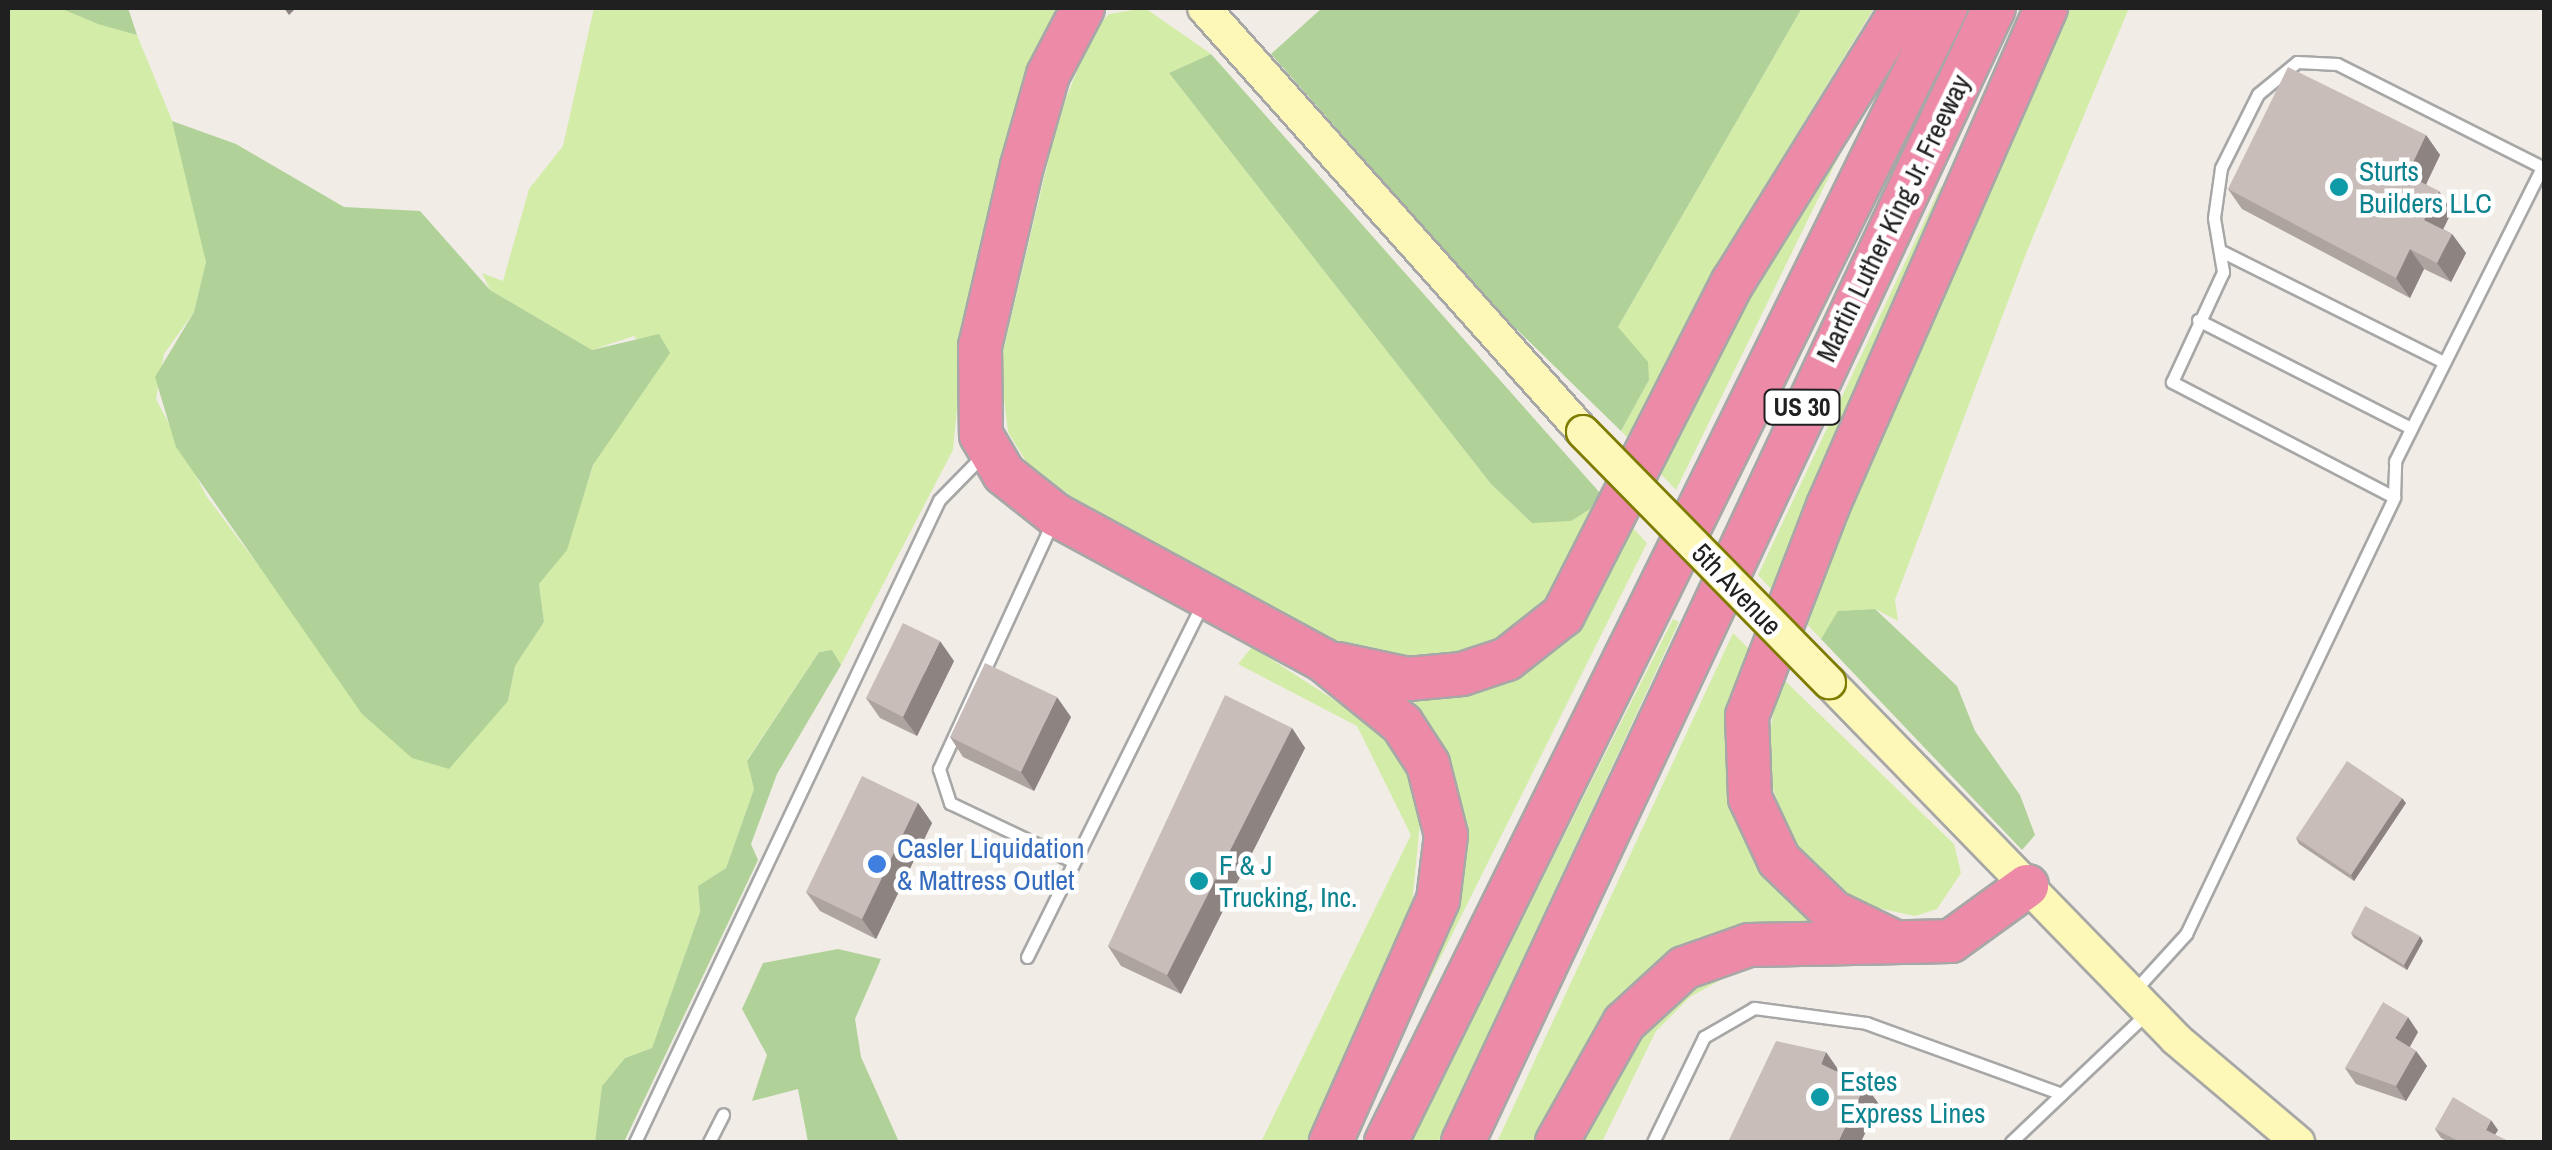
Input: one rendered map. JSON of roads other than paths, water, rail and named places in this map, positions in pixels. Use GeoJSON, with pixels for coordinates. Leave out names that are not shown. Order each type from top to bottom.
{"type":"FeatureCollection","features":[{"type":"Feature","properties":{"kind":"highway"},"geometry":{"type":"LineString","coordinates":[[1084,8],[1036,112],[980,346],[976,408],[988,451],[1056,515],[1323,660],[1419,747],[1446,835],[1432,920],[1331,1142]]}},
{"type":"Feature","properties":{"kind":"highway"},"geometry":{"type":"LineString","coordinates":[[1323,660],[1408,678],[1462,674],[1507,659],[1563,614],[1733,282],[1903,8]]}},
{"type":"Feature","properties":{"kind":"highway","name":"Martin Luther King Jr. Freeway"},"geometry":{"type":"LineString","coordinates":[[1386,1142],[1566,785],[1946,8]]}},
{"type":"Feature","properties":{"kind":"highway","name":"Martin Luther King Jr. Freeway"},"geometry":{"type":"LineString","coordinates":[[1463,1142],[1994,8]]}},
{"type":"Feature","properties":{"kind":"highway"},"geometry":{"type":"LineString","coordinates":[[1896,942],[1833,912],[1779,860],[1750,798],[1748,716],[1828,506],[2046,8]]}},
{"type":"Feature","properties":{"kind":"highway"},"geometry":{"type":"LineString","coordinates":[[1557,1142],[1624,1023],[1684,968],[1750,945],[1896,942],[1964,936],[2027,886]]}},
{"type":"Feature","properties":{"kind":"street","name":"5th Avenue"},"geometry":{"type":"LineString","coordinates":[[1204,8],[1583,432],[2140,1002],[2298,1142]]}},
{"type":"Feature","properties":{"kind":"lane"},"geometry":{"type":"LineString","coordinates":[[2011,1142],[2062,1094],[2140,1002],[2186,934],[2394,497],[2395,461],[2542,167],[2337,64],[2296,62],[2258,94],[2220,168],[2222,272],[2171,374],[2176,386],[2394,497]]}},
{"type":"Feature","properties":{"kind":"lane"},"geometry":{"type":"LineString","coordinates":[[2222,251],[2444,362]]}},
{"type":"Feature","properties":{"kind":"lane"},"geometry":{"type":"LineString","coordinates":[[2198,320],[2411,428]]}},
{"type":"Feature","properties":{"kind":"lane"},"geometry":{"type":"LineString","coordinates":[[636,1142],[939,500],[988,451]]}},
{"type":"Feature","properties":{"kind":"lane"},"geometry":{"type":"LineString","coordinates":[[1056,515],[939,769],[950,804],[1074,862]]}},
{"type":"Feature","properties":{"kind":"lane"},"geometry":{"type":"LineString","coordinates":[[1027,957],[1205,598]]}},
{"type":"Feature","properties":{"kind":"lane"},"geometry":{"type":"LineString","coordinates":[[1653,1142],[1704,1036],[1754,1008],[1866,1023],[2062,1094]]}},
{"type":"Feature","properties":{"kind":"lane"},"geometry":{"type":"LineString","coordinates":[[710,1142],[723,1114]]}},
{"type":"Feature","properties":{"kind":"place","name":"Sturts Builders LLC"},"geometry":{"type":"Point","coordinates":[2339,187]}},
{"type":"Feature","properties":{"kind":"place","name":"Casler Liquidation & Mattress Outlet"},"geometry":{"type":"Point","coordinates":[877,864]}},
{"type":"Feature","properties":{"kind":"place","name":"F & J Trucking, Inc."},"geometry":{"type":"Point","coordinates":[1199,881]}},
{"type":"Feature","properties":{"kind":"place","name":"Estes Express Lines"},"geometry":{"type":"Point","coordinates":[1820,1097]}}]}
